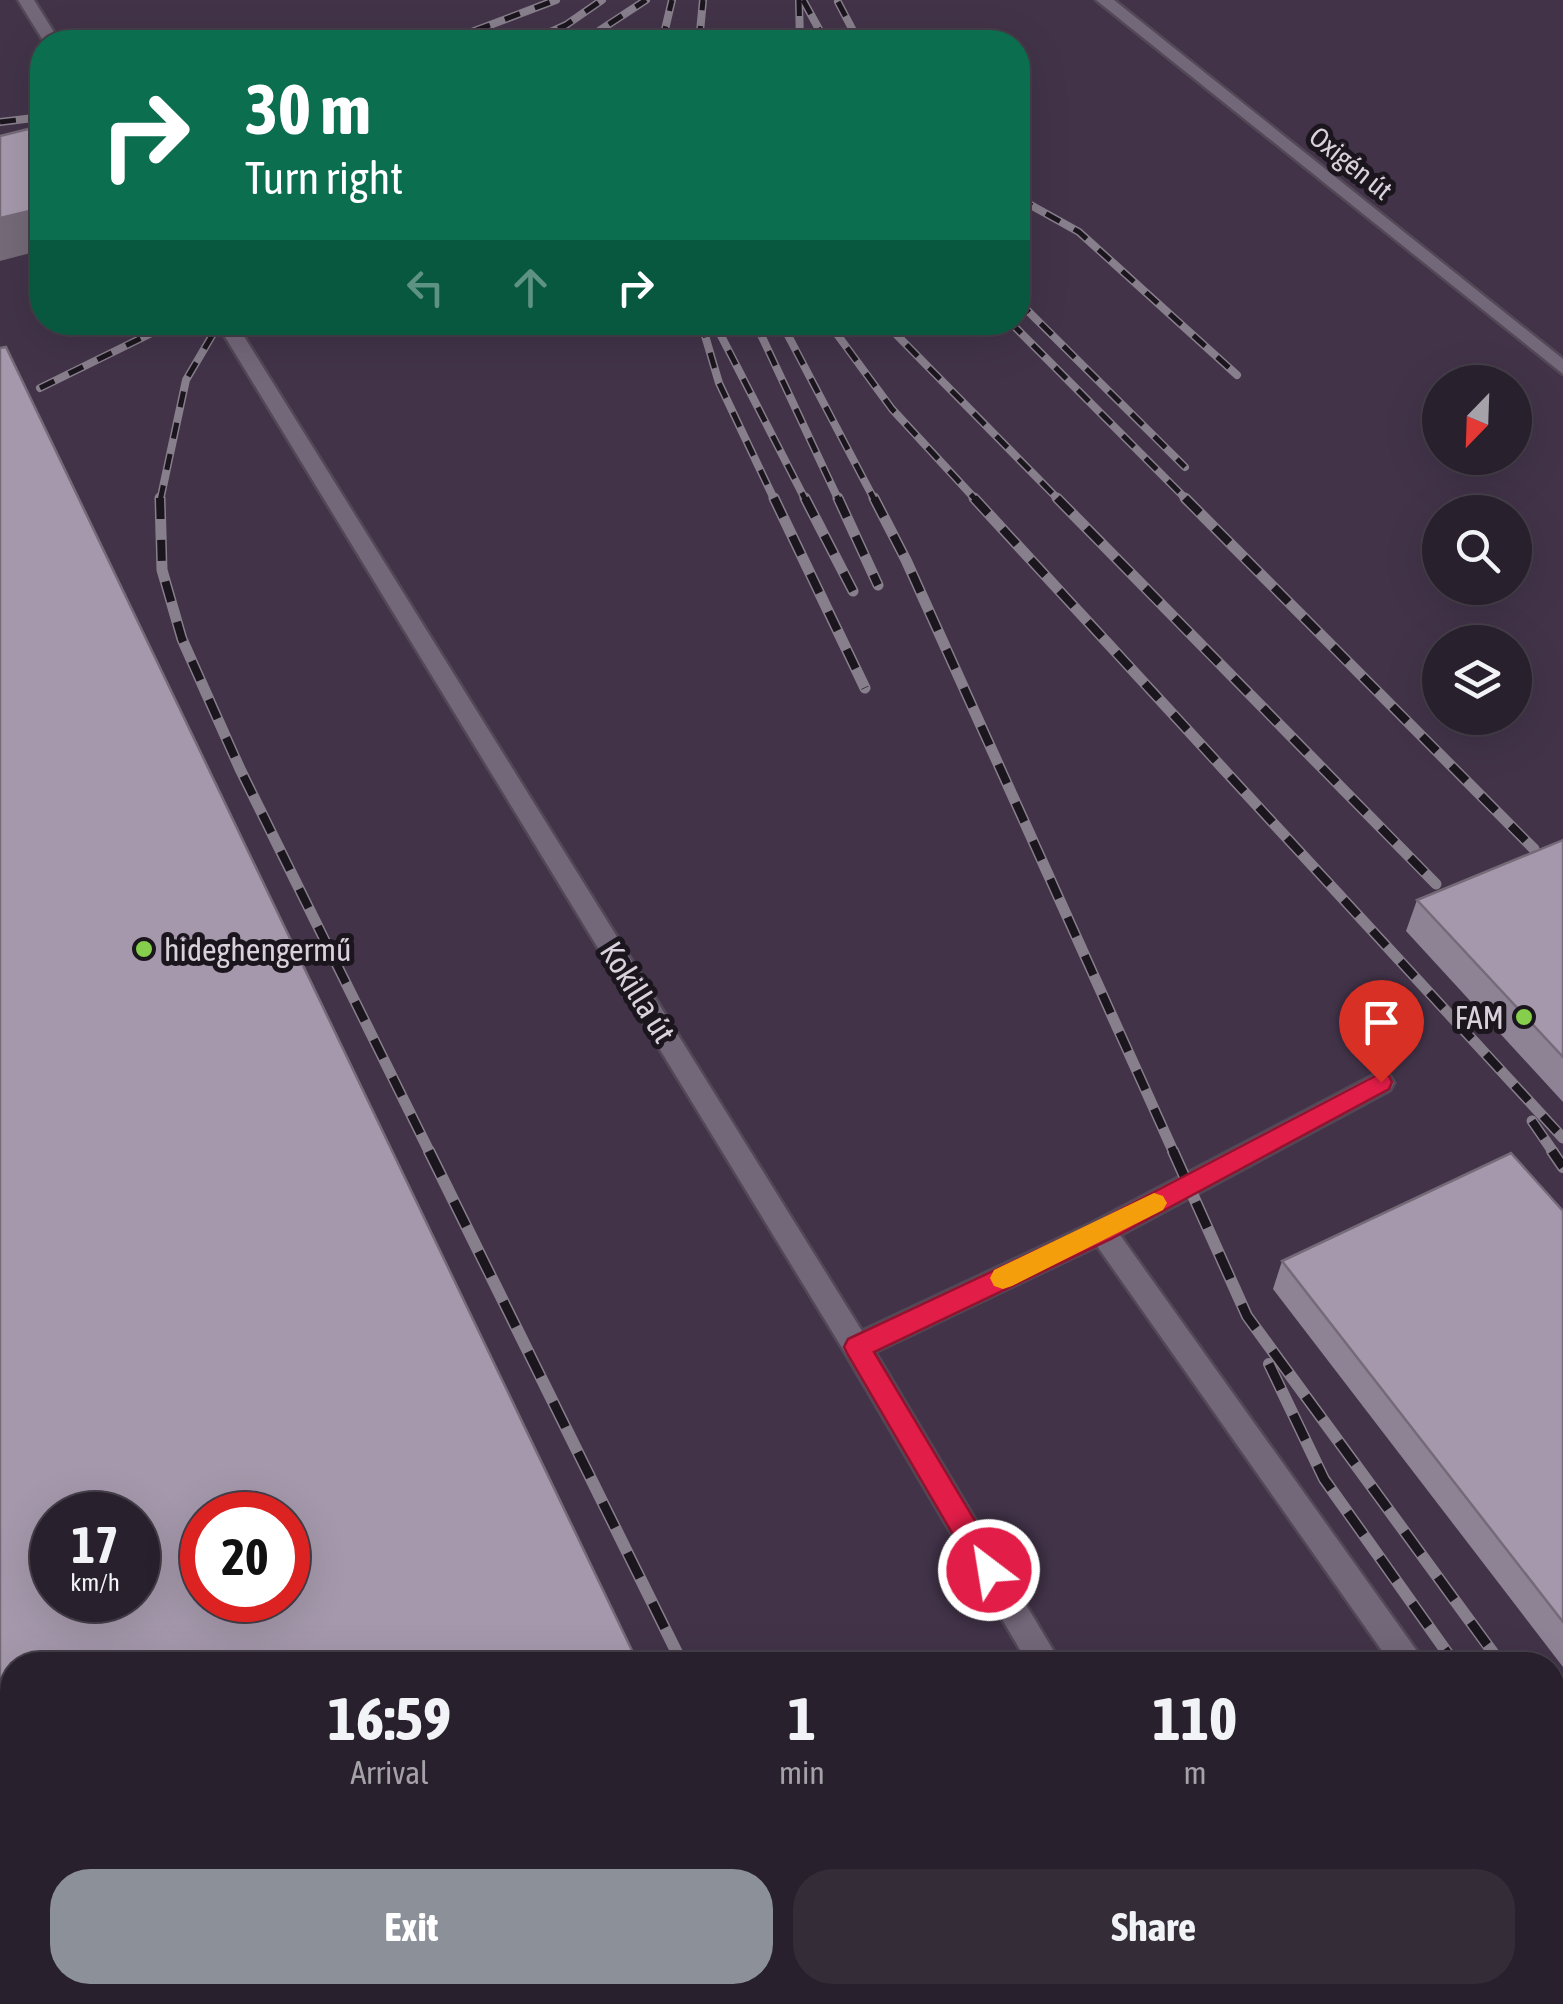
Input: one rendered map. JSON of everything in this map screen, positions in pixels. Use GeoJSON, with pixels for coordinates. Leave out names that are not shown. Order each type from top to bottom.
{"type":"FeatureCollection","features":[{"type":"Feature","properties":{"kind":"lane"},"geometry":{"type":"LineString","coordinates":[[26,0],[45,30]]}},
{"type":"Feature","properties":{"kind":"lane","name":"Oxigén út"},"geometry":{"type":"LineString","coordinates":[[1104,0],[1563,368]]}},
{"type":"Feature","properties":{"kind":"lane","name":"Kokilla út"},"geometry":{"type":"LineString","coordinates":[[233,335],[857,1347],[1038,1652]]}},
{"type":"Feature","properties":{"kind":"lane"},"geometry":{"type":"LineString","coordinates":[[857,1347],[1102,1231],[1381,1082]]}},
{"type":"Feature","properties":{"kind":"lane"},"geometry":{"type":"LineString","coordinates":[[1102,1231],[1402,1652]]}},
{"type":"Feature","properties":{"kind":"shaded area"},"geometry":{"type":"Polygon","coordinates":[[[0,0],[1563,0],[1563,1652],[0,1652],[0,0]]]}},
{"type":"Feature","properties":{"kind":"building"},"geometry":{"type":"Polygon","coordinates":[[[30,128],[30,211],[0,218],[0,136],[30,128]]]}},
{"type":"Feature","properties":{"kind":"building","name":"hideghengermű"},"geometry":{"type":"Polygon","coordinates":[[[6,347],[633,1652],[0,1652],[0,348],[6,347]]]}},
{"type":"Feature","properties":{"kind":"building","name":"FAM"},"geometry":{"type":"Polygon","coordinates":[[[1563,840],[1563,1057],[1417,900],[1563,840]]]}},
{"type":"Feature","properties":{"kind":"building"},"geometry":{"type":"Polygon","coordinates":[[[1511,1153],[1563,1211],[1563,1622],[1282,1261],[1511,1153]]]}},
{"type":"Feature","properties":{"kind":"railway"},"geometry":{"type":"LineString","coordinates":[[477,30],[556,0]]}},
{"type":"Feature","properties":{"kind":"railway"},"geometry":{"type":"LineString","coordinates":[[555,30],[602,0]]}},
{"type":"Feature","properties":{"kind":"railway"},"geometry":{"type":"LineString","coordinates":[[600,30],[646,0]]}},
{"type":"Feature","properties":{"kind":"railway"},"geometry":{"type":"LineString","coordinates":[[665,30],[672,0]]}},
{"type":"Feature","properties":{"kind":"railway"},"geometry":{"type":"LineString","coordinates":[[700,30],[703,0]]}},
{"type":"Feature","properties":{"kind":"railway"},"geometry":{"type":"LineString","coordinates":[[799,0],[800,30]]}},
{"type":"Feature","properties":{"kind":"railway"},"geometry":{"type":"LineString","coordinates":[[803,0],[819,30]]}},
{"type":"Feature","properties":{"kind":"railway"},"geometry":{"type":"LineString","coordinates":[[838,2],[853,30]]}},
{"type":"Feature","properties":{"kind":"railway"},"geometry":{"type":"LineString","coordinates":[[0,122],[30,118]]}},
{"type":"Feature","properties":{"kind":"railway"},"geometry":{"type":"LineString","coordinates":[[1030,205],[1079,232],[1237,375]]}},
{"type":"Feature","properties":{"kind":"railway"},"geometry":{"type":"LineString","coordinates":[[1030,313],[1185,467]]}},
{"type":"Feature","properties":{"kind":"railway"},"geometry":{"type":"LineString","coordinates":[[40,388],[148,335]]}},
{"type":"Feature","properties":{"kind":"railway"},"geometry":{"type":"LineString","coordinates":[[160,501],[186,380],[212,335]]}},
{"type":"Feature","properties":{"kind":"railway"},"geometry":{"type":"LineString","coordinates":[[705,335],[719,383],[775,501]]}},
{"type":"Feature","properties":{"kind":"railway"},"geometry":{"type":"LineString","coordinates":[[721,335],[806,501]]}},
{"type":"Feature","properties":{"kind":"railway"},"geometry":{"type":"LineString","coordinates":[[761,335],[839,501]]}},
{"type":"Feature","properties":{"kind":"railway"},"geometry":{"type":"LineString","coordinates":[[788,335],[875,501]]}},
{"type":"Feature","properties":{"kind":"railway"},"geometry":{"type":"LineString","coordinates":[[838,335],[892,409],[977,501]]}},
{"type":"Feature","properties":{"kind":"railway"},"geometry":{"type":"LineString","coordinates":[[897,335],[1060,501]]}},
{"type":"Feature","properties":{"kind":"railway"},"geometry":{"type":"LineString","coordinates":[[1023,335],[1188,501]]}},
{"type":"Feature","properties":{"kind":"railway"},"geometry":{"type":"LineString","coordinates":[[774,498],[865,688]]}},
{"type":"Feature","properties":{"kind":"railway"},"geometry":{"type":"LineString","coordinates":[[805,498],[853,591]]}},
{"type":"Feature","properties":{"kind":"railway"},"geometry":{"type":"LineString","coordinates":[[838,498],[878,585]]}},
{"type":"Feature","properties":{"kind":"railway"},"geometry":{"type":"LineString","coordinates":[[874,498],[906,560],[1174,1153]]}},
{"type":"Feature","properties":{"kind":"railway"},"geometry":{"type":"LineString","coordinates":[[974,498],[1563,1138]]}},
{"type":"Feature","properties":{"kind":"railway"},"geometry":{"type":"LineString","coordinates":[[1057,498],[1436,884]]}},
{"type":"Feature","properties":{"kind":"railway"},"geometry":{"type":"LineString","coordinates":[[1185,498],[1534,849]]}},
{"type":"Feature","properties":{"kind":"railway"},"geometry":{"type":"LineString","coordinates":[[160,501],[162,570],[182,639],[240,769],[430,1153]]}},
{"type":"Feature","properties":{"kind":"railway"},"geometry":{"type":"LineString","coordinates":[[1532,1121],[1554,1153]]}},
{"type":"Feature","properties":{"kind":"railway"},"geometry":{"type":"LineString","coordinates":[[429,1151],[677,1652]]}},
{"type":"Feature","properties":{"kind":"railway"},"geometry":{"type":"LineString","coordinates":[[1173,1151],[1247,1316],[1493,1652]]}},
{"type":"Feature","properties":{"kind":"railway"},"geometry":{"type":"LineString","coordinates":[[1552,1151],[1563,1167]]}},
{"type":"Feature","properties":{"kind":"railway"},"geometry":{"type":"LineString","coordinates":[[1269,1364],[1324,1479],[1447,1652]]}},
{"type":"Feature","properties":{"kind":"slow traffic"},"geometry":{"type":"LineString","coordinates":[[1003,1278],[1154,1203]]}},
{"type":"Feature","properties":{"kind":"place","name":"hideghengermű"},"geometry":{"type":"Point","coordinates":[144,949]}},
{"type":"Feature","properties":{"kind":"place","name":"FAM"},"geometry":{"type":"Point","coordinates":[1524,1017]}},
{"type":"Feature","properties":{"kind":"route"},"geometry":{"type":"LineString","coordinates":[[989,1570],[857,1347],[1102,1231],[1381,1082]]}}]}
